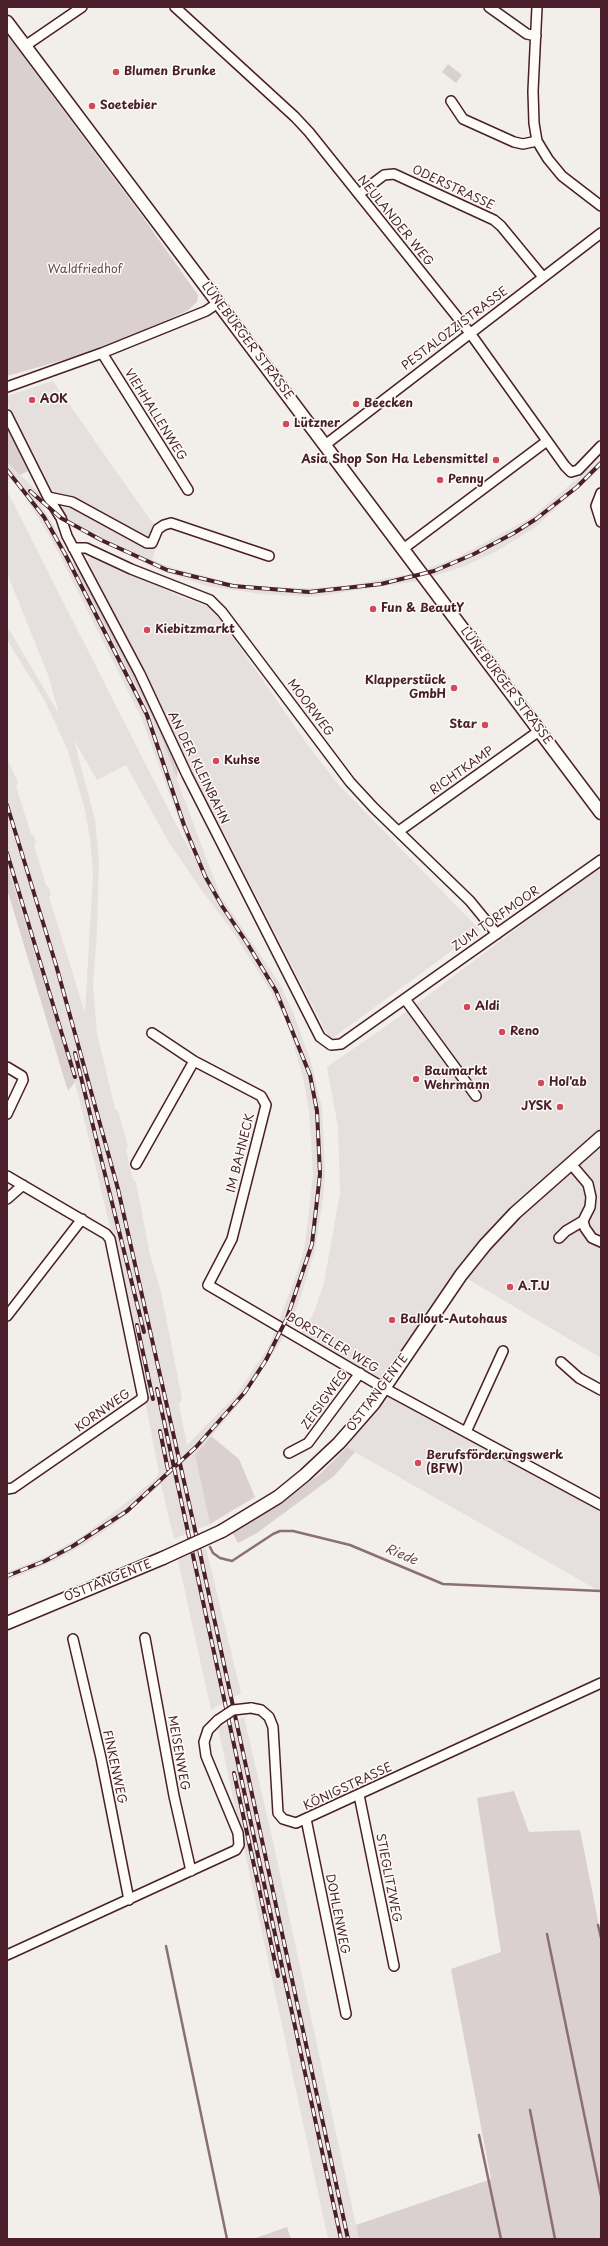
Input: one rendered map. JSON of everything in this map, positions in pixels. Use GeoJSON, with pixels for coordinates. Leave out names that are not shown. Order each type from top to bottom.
{"type":"FeatureCollection","features":[{"type":"Feature","properties":{"kind":"main road","name":"LÜNEBURGER STRASSE"},"geometry":{"type":"LineString","coordinates":[[7,22],[601,813]]}},
{"type":"Feature","properties":{"kind":"main road","name":"OSTTANGENTE"},"geometry":{"type":"LineString","coordinates":[[7,1623],[163,1558],[222,1531],[260,1510],[310,1470],[339,1443],[384,1388],[461,1275],[485,1245],[515,1213],[601,1137]]}},
{"type":"Feature","properties":{"kind":"street"},"geometry":{"type":"LineString","coordinates":[[26,46],[82,7]]}},
{"type":"Feature","properties":{"kind":"street","name":"NEULANDER WEG"},"geometry":{"type":"LineString","coordinates":[[175,7],[295,117],[359,194],[470,333],[571,472],[582,468],[601,446]]}},
{"type":"Feature","properties":{"kind":"street"},"geometry":{"type":"LineString","coordinates":[[489,7],[527,34],[536,36]]}},
{"type":"Feature","properties":{"kind":"street"},"geometry":{"type":"LineString","coordinates":[[537,7],[534,123],[537,141],[548,160],[562,176],[601,206]]}},
{"type":"Feature","properties":{"kind":"street"},"geometry":{"type":"LineString","coordinates":[[450,101],[463,119],[514,142],[523,144],[537,141]]}},
{"type":"Feature","properties":{"kind":"street","name":"ODERSTRASSE"},"geometry":{"type":"LineString","coordinates":[[359,194],[384,175],[394,174],[494,220],[501,226],[543,277]]}},
{"type":"Feature","properties":{"kind":"street","name":"PESTALOZZISTRASSE"},"geometry":{"type":"LineString","coordinates":[[325,445],[601,233]]}},
{"type":"Feature","properties":{"kind":"street"},"geometry":{"type":"LineString","coordinates":[[7,387],[102,353],[206,310],[218,303]]}},
{"type":"Feature","properties":{"kind":"street","name":"VIEHHALLENWEG"},"geometry":{"type":"LineString","coordinates":[[102,353],[188,490]]}},
{"type":"Feature","properties":{"kind":"street","name":"AN DER KLEINBAHN"},"geometry":{"type":"LineString","coordinates":[[7,415],[48,497],[61,518],[73,548],[140,674],[187,775],[320,1037],[331,1045]]}},
{"type":"Feature","properties":{"kind":"street"},"geometry":{"type":"LineString","coordinates":[[403,549],[547,441]]}},
{"type":"Feature","properties":{"kind":"street"},"geometry":{"type":"LineString","coordinates":[[601,494],[596,506],[601,522]]}},
{"type":"Feature","properties":{"kind":"street"},"geometry":{"type":"LineString","coordinates":[[48,497],[72,502],[147,543],[152,543],[158,529],[164,524],[171,523],[269,556]]}},
{"type":"Feature","properties":{"kind":"street","name":"MOORWEG"},"geometry":{"type":"LineString","coordinates":[[73,548],[86,548],[131,569],[210,600],[222,612],[350,782],[470,901],[497,934]]}},
{"type":"Feature","properties":{"kind":"street","name":"RICHTKAMP"},"geometry":{"type":"LineString","coordinates":[[399,831],[540,731]]}},
{"type":"Feature","properties":{"kind":"street","name":"ZUM TORFMOOR"},"geometry":{"type":"LineString","coordinates":[[331,1045],[342,1044],[601,860]]}},
{"type":"Feature","properties":{"kind":"street"},"geometry":{"type":"LineString","coordinates":[[406,999],[476,1096]]}},
{"type":"Feature","properties":{"kind":"street","name":"IM BAHNECK"},"geometry":{"type":"LineString","coordinates":[[152,1033],[194,1061],[261,1096],[266,1105],[232,1239],[208,1285]]}},
{"type":"Feature","properties":{"kind":"street"},"geometry":{"type":"LineString","coordinates":[[136,1164],[194,1061]]}},
{"type":"Feature","properties":{"kind":"street"},"geometry":{"type":"LineString","coordinates":[[7,1067],[22,1076],[23,1080],[7,1114]]}},
{"type":"Feature","properties":{"kind":"street"},"geometry":{"type":"LineString","coordinates":[[559,1238],[566,1231],[583,1221],[590,1208],[591,1197],[588,1184],[571,1164]]}},
{"type":"Feature","properties":{"kind":"street"},"geometry":{"type":"LineString","coordinates":[[7,1176],[82,1219],[7,1316]]}},
{"type":"Feature","properties":{"kind":"street"},"geometry":{"type":"LineString","coordinates":[[7,1199],[23,1185]]}},
{"type":"Feature","properties":{"kind":"street","name":"KORNWEG"},"geometry":{"type":"LineString","coordinates":[[7,1489],[13,1488],[143,1398],[113,1244],[106,1234],[82,1219]]}},
{"type":"Feature","properties":{"kind":"street"},"geometry":{"type":"LineString","coordinates":[[583,1221],[585,1228],[592,1238],[601,1242]]}},
{"type":"Feature","properties":{"kind":"street","name":"BORSTELER WEG"},"geometry":{"type":"LineString","coordinates":[[208,1285],[384,1388],[601,1505]]}},
{"type":"Feature","properties":{"kind":"street"},"geometry":{"type":"LineString","coordinates":[[466,1432],[503,1351]]}},
{"type":"Feature","properties":{"kind":"street"},"geometry":{"type":"LineString","coordinates":[[561,1362],[579,1378],[601,1390]]}},
{"type":"Feature","properties":{"kind":"street","name":"ZEISIGWEG"},"geometry":{"type":"LineString","coordinates":[[289,1453],[308,1443],[360,1373]]}},
{"type":"Feature","properties":{"kind":"street","name":"MEISENWEG"},"geometry":{"type":"LineString","coordinates":[[145,1638],[174,1796],[191,1871]]}},
{"type":"Feature","properties":{"kind":"street","name":"FINKENWEG"},"geometry":{"type":"LineString","coordinates":[[73,1639],[101,1758],[129,1900]]}},
{"type":"Feature","properties":{"kind":"street","name":"KÖNIGSTRASSE"},"geometry":{"type":"LineString","coordinates":[[7,1955],[232,1853],[239,1845],[238,1833],[206,1756],[204,1742],[208,1730],[218,1720],[233,1710],[251,1708],[261,1710],[269,1717],[273,1727],[278,1813],[289,1822],[306,1819],[601,1683]]}},
{"type":"Feature","properties":{"kind":"street","name":"STIEGLITZWEG"},"geometry":{"type":"LineString","coordinates":[[359,1795],[394,1966]]}},
{"type":"Feature","properties":{"kind":"street","name":"DOHLENWEG"},"geometry":{"type":"LineString","coordinates":[[306,1819],[346,2014]]}},
{"type":"Feature","properties":{"kind":"shaded area"},"geometry":{"type":"Polygon","coordinates":[[[53,381],[151,521],[162,530],[152,560],[173,568],[232,583],[260,587],[312,588],[350,585],[416,573],[458,557],[532,517],[601,458],[601,468],[534,528],[497,551],[465,566],[419,581],[311,597],[261,594],[207,586],[159,570],[105,544],[41,505],[54,526],[160,734],[220,895],[280,984],[294,1015],[311,1062],[322,1108],[325,1174],[322,1207],[315,1250],[301,1296],[286,1334],[243,1399],[195,1455],[210,1524],[174,1539],[161,1484],[115,1524],[87,1543],[56,1560],[7,1581],[7,1572],[45,1557],[82,1536],[156,1478],[159,1472],[113,1239],[75,1082],[7,865],[7,758],[18,783],[16,786],[31,834],[34,836],[36,843],[34,845],[46,885],[51,894],[49,897],[85,1013],[93,873],[90,839],[85,810],[68,751],[45,701],[7,640],[7,626],[59,714],[48,675],[7,573],[7,491],[196,861],[184,834],[141,717],[53,542],[22,492],[11,479],[7,481],[7,462],[37,491],[58,506],[7,403],[7,396],[53,381]],[[74,740],[95,820],[99,860],[97,932],[93,985],[97,1033],[115,1109],[118,1111],[128,1146],[126,1150],[133,1180],[136,1182],[150,1255],[161,1292],[182,1399],[179,1404],[187,1445],[237,1394],[269,1346],[297,1273],[305,1245],[313,1174],[309,1111],[303,1077],[288,1025],[271,992],[233,932],[200,888],[168,841],[126,765],[97,780],[74,740]]]}},
{"type":"Feature","properties":{"kind":"shaded area"},"geometry":{"type":"Polygon","coordinates":[[[90,557],[95,557],[179,596],[209,607],[223,623],[307,744],[337,783],[480,930],[330,1040],[86,564],[90,557]]]}},
{"type":"Feature","properties":{"kind":"shaded area"},"geometry":{"type":"Polygon","coordinates":[[[601,865],[601,1358],[461,1275],[384,1388],[300,1334],[313,1315],[324,1283],[340,1193],[338,1127],[327,1067],[402,1015],[601,865]]]}},
{"type":"Feature","properties":{"kind":"shaded area"},"geometry":{"type":"Polygon","coordinates":[[[384,1388],[601,1505],[601,1592],[339,1443],[384,1388]]]}},
{"type":"Feature","properties":{"kind":"shaded area"},"geometry":{"type":"Polygon","coordinates":[[[206,1548],[241,1693],[211,1710],[178,1560],[206,1548]]]}},
{"type":"Feature","properties":{"kind":"shaded area"},"geometry":{"type":"Polygon","coordinates":[[[244,1717],[272,1837],[359,2239],[328,2239],[218,1728],[244,1717]]]}},
{"type":"Feature","properties":{"kind":"green space","name":"Waldfriedhof"},"geometry":{"type":"Polygon","coordinates":[[[7,35],[142,216],[198,295],[197,302],[187,311],[99,350],[7,376],[7,35]]]}},
{"type":"Feature","properties":{"kind":"green space"},"geometry":{"type":"Polygon","coordinates":[[[448,64],[462,75],[456,83],[442,72],[448,64]]]}},
{"type":"Feature","properties":{"kind":"green space"},"geometry":{"type":"Polygon","coordinates":[[[7,428],[28,471],[20,475],[7,462],[7,428]]]}},
{"type":"Feature","properties":{"kind":"green space"},"geometry":{"type":"Polygon","coordinates":[[[73,563],[77,564],[162,728],[178,764],[177,779],[160,734],[73,563]]]}},
{"type":"Feature","properties":{"kind":"green space"},"geometry":{"type":"Polygon","coordinates":[[[7,865],[75,1082],[68,1091],[7,889],[7,865]]]}},
{"type":"Feature","properties":{"kind":"green space"},"geometry":{"type":"Polygon","coordinates":[[[211,1436],[239,1459],[255,1497],[210,1524],[195,1455],[211,1436]]]}},
{"type":"Feature","properties":{"kind":"green space"},"geometry":{"type":"Polygon","coordinates":[[[347,1447],[355,1452],[334,1476],[257,1533],[238,1543],[231,1530],[296,1492],[321,1473],[347,1447]]]}},
{"type":"Feature","properties":{"kind":"green space"},"geometry":{"type":"Polygon","coordinates":[[[514,1791],[529,1832],[580,1830],[601,1936],[601,2236],[594,2239],[359,2239],[356,2225],[491,2179],[451,1969],[501,1952],[477,1798],[514,1791]]]}},
{"type":"Feature","properties":{"kind":"green space"},"geometry":{"type":"Polygon","coordinates":[[[287,2227],[291,2239],[253,2239],[287,2227]]]}},
{"type":"Feature","properties":{"kind":"waterway","name":"Riede"},"geometry":{"type":"LineString","coordinates":[[210,1547],[213,1553],[220,1558],[232,1561],[273,1534],[280,1531],[293,1531],[350,1545],[443,1584],[601,1591]]}},
{"type":"Feature","properties":{"kind":"waterway"},"geometry":{"type":"LineString","coordinates":[[598,1925],[601,1938]]}},
{"type":"Feature","properties":{"kind":"waterway"},"geometry":{"type":"LineString","coordinates":[[547,1934],[601,2196]]}},
{"type":"Feature","properties":{"kind":"waterway"},"geometry":{"type":"LineString","coordinates":[[166,1946],[227,2239]]}},
{"type":"Feature","properties":{"kind":"waterway"},"geometry":{"type":"LineString","coordinates":[[530,2110],[555,2239]]}},
{"type":"Feature","properties":{"kind":"waterway"},"geometry":{"type":"LineString","coordinates":[[479,2135],[501,2239]]}},
{"type":"Feature","properties":{"kind":"railway"},"geometry":{"type":"LineString","coordinates":[[30,491],[61,518],[101,540],[167,570],[233,586],[309,592],[381,584],[434,571],[474,554],[514,533],[536,519],[577,487],[601,463]]}},
{"type":"Feature","properties":{"kind":"railway"},"geometry":{"type":"LineString","coordinates":[[7,470],[44,517],[65,554],[147,715],[184,825],[205,876],[222,906],[247,943],[276,991],[310,1075],[317,1111],[320,1174],[312,1244],[287,1318],[266,1360],[245,1392],[196,1447],[127,1511],[73,1546],[45,1561],[7,1576]]}},
{"type":"Feature","properties":{"kind":"railway"},"geometry":{"type":"LineString","coordinates":[[7,805],[56,965],[118,1189],[195,1530],[348,2239]]}},
{"type":"Feature","properties":{"kind":"railway"},"geometry":{"type":"LineString","coordinates":[[7,853],[75,1077]]}},
{"type":"Feature","properties":{"kind":"railway"},"geometry":{"type":"LineString","coordinates":[[75,1053],[144,1332]]}},
{"type":"Feature","properties":{"kind":"railway"},"geometry":{"type":"LineString","coordinates":[[137,1325],[153,1399]]}},
{"type":"Feature","properties":{"kind":"railway"},"geometry":{"type":"LineString","coordinates":[[157,1389],[341,2239]]}},
{"type":"Feature","properties":{"kind":"railway"},"geometry":{"type":"LineString","coordinates":[[160,1431],[168,1470]]}},
{"type":"Feature","properties":{"kind":"railway"},"geometry":{"type":"LineString","coordinates":[[234,1773],[278,1976]]}},
{"type":"Feature","properties":{"kind":"place","name":"Blumen Brunke"},"geometry":{"type":"Point","coordinates":[116,72]}},
{"type":"Feature","properties":{"kind":"place","name":"Soetebier"},"geometry":{"type":"Point","coordinates":[92,106]}},
{"type":"Feature","properties":{"kind":"place","name":"AOK"},"geometry":{"type":"Point","coordinates":[32,400]}},
{"type":"Feature","properties":{"kind":"place","name":"Beecken"},"geometry":{"type":"Point","coordinates":[356,404]}},
{"type":"Feature","properties":{"kind":"place","name":"Lützner"},"geometry":{"type":"Point","coordinates":[286,424]}},
{"type":"Feature","properties":{"kind":"place","name":"Asia Shop Son Ha Lebensmittel"},"geometry":{"type":"Point","coordinates":[496,460]}},
{"type":"Feature","properties":{"kind":"place","name":"Penny"},"geometry":{"type":"Point","coordinates":[440,480]}},
{"type":"Feature","properties":{"kind":"place","name":"Fun & BeautY"},"geometry":{"type":"Point","coordinates":[373,609]}},
{"type":"Feature","properties":{"kind":"place","name":"Kiebitzmarkt"},"geometry":{"type":"Point","coordinates":[147,630]}},
{"type":"Feature","properties":{"kind":"place","name":"Klapperstück GmbH"},"geometry":{"type":"Point","coordinates":[454,688]}},
{"type":"Feature","properties":{"kind":"place","name":"Star"},"geometry":{"type":"Point","coordinates":[485,725]}},
{"type":"Feature","properties":{"kind":"place","name":"Kuhse"},"geometry":{"type":"Point","coordinates":[216,761]}},
{"type":"Feature","properties":{"kind":"place","name":"Aldi"},"geometry":{"type":"Point","coordinates":[467,1007]}},
{"type":"Feature","properties":{"kind":"place","name":"Reno"},"geometry":{"type":"Point","coordinates":[502,1032]}},
{"type":"Feature","properties":{"kind":"place","name":"Baumarkt Wehrmann"},"geometry":{"type":"Point","coordinates":[416,1079]}},
{"type":"Feature","properties":{"kind":"place","name":"Hol'ab"},"geometry":{"type":"Point","coordinates":[541,1083]}},
{"type":"Feature","properties":{"kind":"place","name":"JYSK"},"geometry":{"type":"Point","coordinates":[560,1107]}},
{"type":"Feature","properties":{"kind":"place","name":"A.T.U"},"geometry":{"type":"Point","coordinates":[510,1287]}},
{"type":"Feature","properties":{"kind":"place","name":"Ballout-Autohaus"},"geometry":{"type":"Point","coordinates":[392,1320]}},
{"type":"Feature","properties":{"kind":"place","name":"Berufsförderungswerk (BFW)"},"geometry":{"type":"Point","coordinates":[418,1463]}}]}
